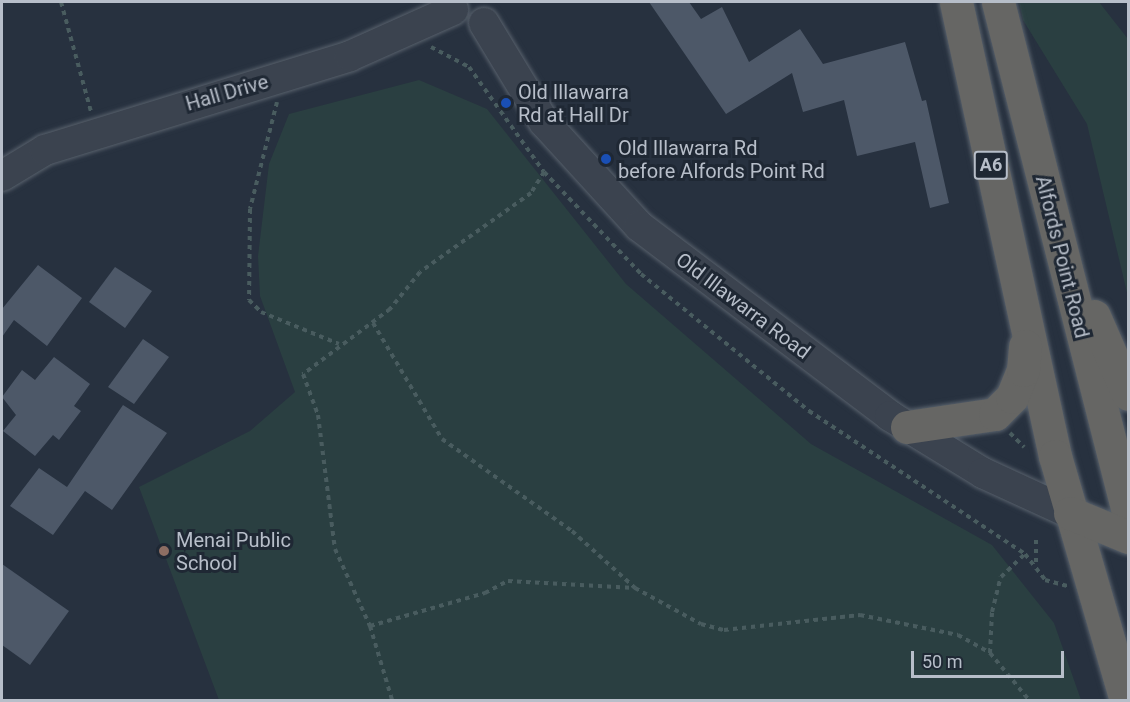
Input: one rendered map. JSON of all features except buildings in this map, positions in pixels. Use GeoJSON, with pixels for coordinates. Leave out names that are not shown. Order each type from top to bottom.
{"type":"FeatureCollection","features":[{"type":"Feature","properties":{"kind":"highway","name":"A6"},"geometry":{"type":"LineString","coordinates":[[956,2],[1026,328],[1070,513],[1126,700]]}},
{"type":"Feature","properties":{"kind":"highway","name":"Alfords Point Road"},"geometry":{"type":"LineString","coordinates":[[998,2],[1128,512]]}},
{"type":"Feature","properties":{"kind":"highway"},"geometry":{"type":"LineString","coordinates":[[1056,232],[1128,394]]}},
{"type":"Feature","properties":{"kind":"highway"},"geometry":{"type":"LineString","coordinates":[[907,427],[995,414],[1012,398],[1023,370],[1026,328]]}},
{"type":"Feature","properties":{"kind":"highway"},"geometry":{"type":"LineString","coordinates":[[1070,513],[1128,537]]}},
{"type":"Feature","properties":{"kind":"street"},"geometry":{"type":"LineString","coordinates":[[396,35],[425,2]]}},
{"type":"Feature","properties":{"kind":"street","name":"Hall Drive"},"geometry":{"type":"LineString","coordinates":[[2,176],[45,150],[97,132],[280,78],[396,35],[452,6]]}},
{"type":"Feature","properties":{"kind":"street"},"geometry":{"type":"LineString","coordinates":[[452,6],[463,22],[491,12]]}},
{"type":"Feature","properties":{"kind":"street","name":"Old Illawarra Road"},"geometry":{"type":"LineString","coordinates":[[491,12],[544,122],[615,203],[664,246],[907,427],[983,473],[1070,513]]}},
{"type":"Feature","properties":{"kind":"path"},"geometry":{"type":"LineString","coordinates":[[61,2],[97,132]]}},
{"type":"Feature","properties":{"kind":"path"},"geometry":{"type":"LineString","coordinates":[[280,78],[275,120],[258,161],[250,209],[249,300],[261,312],[339,344]]}},
{"type":"Feature","properties":{"kind":"path"},"geometry":{"type":"LineString","coordinates":[[392,700],[370,626],[335,549],[318,415],[303,374],[339,344],[373,323],[420,272],[531,192],[544,172]]}},
{"type":"Feature","properties":{"kind":"path"},"geometry":{"type":"LineString","coordinates":[[373,323],[442,439],[572,531],[635,588],[701,624],[724,630],[860,615],[958,635],[990,653],[1029,700]]}},
{"type":"Feature","properties":{"kind":"path"},"geometry":{"type":"LineString","coordinates":[[1004,427],[1024,447]]}},
{"type":"Feature","properties":{"kind":"path"},"geometry":{"type":"LineString","coordinates":[[1036,540],[1036,565]]}},
{"type":"Feature","properties":{"kind":"path"},"geometry":{"type":"LineString","coordinates":[[990,653],[992,612],[1001,577],[1025,554]]}},
{"type":"Feature","properties":{"kind":"path"},"geometry":{"type":"LineString","coordinates":[[370,626],[485,593],[508,581],[635,588]]}},
{"type":"Feature","properties":{"kind":"green space"},"geometry":{"type":"Polygon","coordinates":[[[1019,2],[1099,2],[1128,39],[1128,297],[1087,124],[1023,20],[1019,2]]]}},
{"type":"Feature","properties":{"kind":"green space"},"geometry":{"type":"Polygon","coordinates":[[[419,80],[487,109],[626,284],[811,444],[992,545],[1054,623],[1081,700],[219,700],[139,487],[250,431],[295,392],[260,296],[258,256],[269,164],[289,114],[419,80]]]}},
{"type":"Feature","properties":{"kind":"place","name":"Old Illawarra Rd at Hall Dr"},"geometry":{"type":"Point","coordinates":[506,103]}},
{"type":"Feature","properties":{"kind":"place","name":"Old Illawarra Rd before Alfords Point Rd"},"geometry":{"type":"Point","coordinates":[606,159]}},
{"type":"Feature","properties":{"kind":"place","name":"Menai Public School"},"geometry":{"type":"Point","coordinates":[164,551]}}]}
